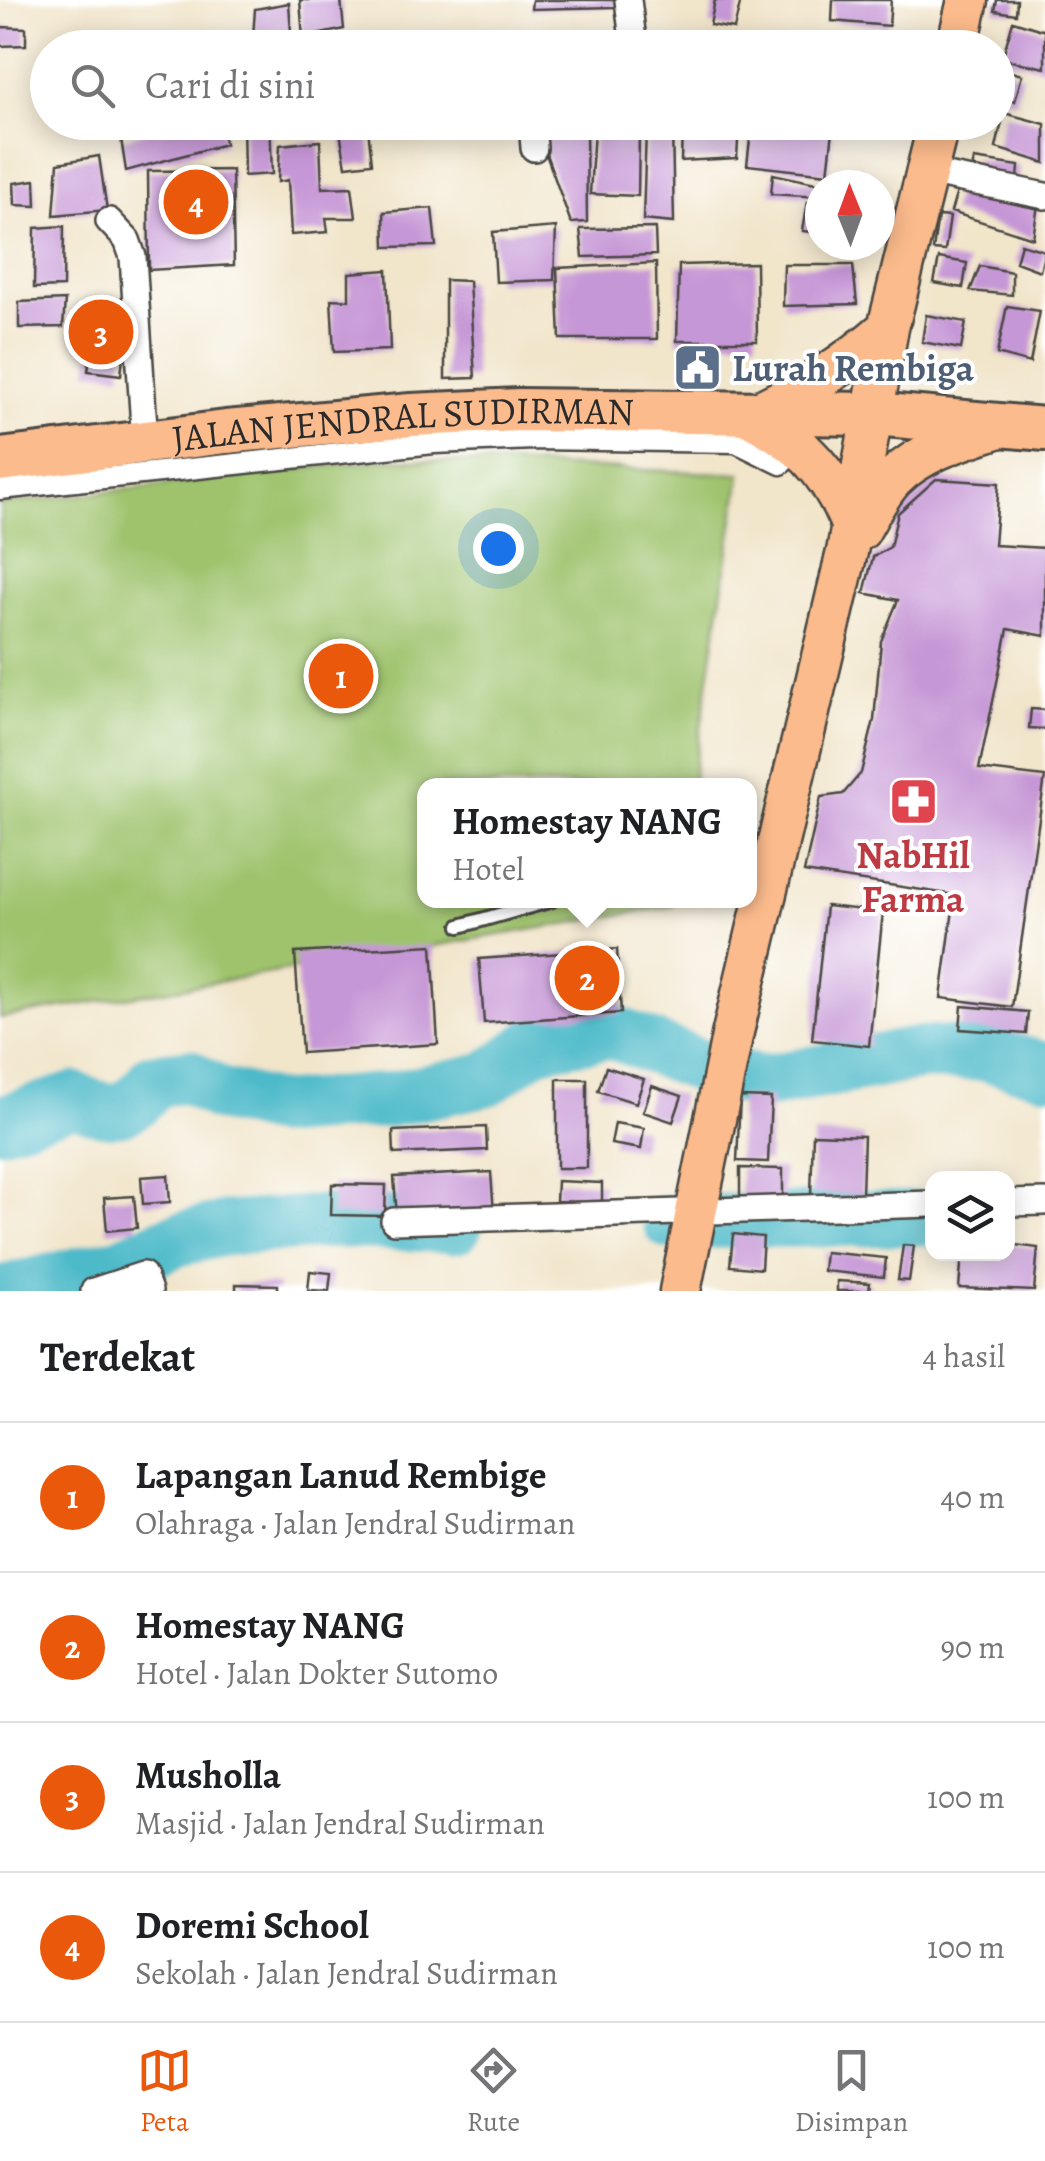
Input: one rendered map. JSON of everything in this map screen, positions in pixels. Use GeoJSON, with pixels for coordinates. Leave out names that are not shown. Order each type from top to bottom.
{"type":"FeatureCollection","features":[{"type":"Feature","properties":{"kind":"highway","name":"JALAN JENDRAL SUDIRMAN"},"geometry":{"type":"LineString","coordinates":[[0,460],[411,415],[520,410],[874,414],[1045,430]]}},
{"type":"Feature","properties":{"kind":"main road"},"geometry":{"type":"LineString","coordinates":[[961,30],[968,0]]}},
{"type":"Feature","properties":{"kind":"main road"},"geometry":{"type":"LineString","coordinates":[[680,1291],[759,903],[849,540],[888,328],[935,140]]}},
{"type":"Feature","properties":{"kind":"main road"},"geometry":{"type":"LineString","coordinates":[[749,412],[805,390],[849,362],[888,328]]}},
{"type":"Feature","properties":{"kind":"main road"},"geometry":{"type":"LineString","coordinates":[[749,412],[799,445],[822,469],[840,497],[849,540]]}},
{"type":"Feature","properties":{"kind":"main road"},"geometry":{"type":"LineString","coordinates":[[849,540],[892,480],[906,467],[960,440],[1000,427]]}},
{"type":"Feature","properties":{"kind":"street"},"geometry":{"type":"LineString","coordinates":[[628,0],[632,30]]}},
{"type":"Feature","properties":{"kind":"street"},"geometry":{"type":"LineString","coordinates":[[928,172],[1045,196]]}},
{"type":"Feature","properties":{"kind":"street"},"geometry":{"type":"LineString","coordinates":[[109,221],[127,240],[133,257],[145,443]]}},
{"type":"Feature","properties":{"kind":"street"},"geometry":{"type":"LineString","coordinates":[[0,489],[434,443],[535,439],[736,442],[781,464],[799,445]]}},
{"type":"Feature","properties":{"kind":"street"},"geometry":{"type":"LineString","coordinates":[[1015,1203],[1045,1202]]}},
{"type":"Feature","properties":{"kind":"street"},"geometry":{"type":"LineString","coordinates":[[394,1220],[694,1224],[925,1205]]}},
{"type":"Feature","properties":{"kind":"street"},"geometry":{"type":"LineString","coordinates":[[94,1291],[143,1275],[149,1291]]}},
{"type":"Feature","properties":{"kind":"lane"},"geometry":{"type":"LineString","coordinates":[[460,926],[524,908]]}},
{"type":"Feature","properties":{"kind":"green space"},"geometry":{"type":"Polygon","coordinates":[[[389,459],[741,474],[693,778],[417,778],[417,908],[661,908],[0,1018],[0,504],[389,459]]]}},
{"type":"Feature","properties":{"kind":"building"},"geometry":{"type":"Polygon","coordinates":[[[300,0],[341,0],[344,29],[302,30],[300,0]]]}},
{"type":"Feature","properties":{"kind":"building"},"geometry":{"type":"Polygon","coordinates":[[[532,0],[615,0],[615,7],[531,9],[532,0]]]}},
{"type":"Feature","properties":{"kind":"building"},"geometry":{"type":"Polygon","coordinates":[[[715,0],[741,0],[734,29],[710,25],[715,0]]]}},
{"type":"Feature","properties":{"kind":"building"},"geometry":{"type":"Polygon","coordinates":[[[833,0],[891,0],[889,26],[832,21],[833,0]]]}},
{"type":"Feature","properties":{"kind":"building"},"geometry":{"type":"Polygon","coordinates":[[[997,0],[1017,0],[1016,14],[995,11],[997,0]]]}},
{"type":"Feature","properties":{"kind":"building"},"geometry":{"type":"Polygon","coordinates":[[[289,3],[291,30],[254,30],[255,9],[289,3]]]}},
{"type":"Feature","properties":{"kind":"building"},"geometry":{"type":"Polygon","coordinates":[[[1013,21],[1045,31],[1045,68],[1015,62],[1015,30],[1010,30],[1013,21]]]}},
{"type":"Feature","properties":{"kind":"building"},"geometry":{"type":"Polygon","coordinates":[[[0,27],[26,28],[26,45],[0,46],[0,27]]]}},
{"type":"Feature","properties":{"kind":"building"},"geometry":{"type":"Polygon","coordinates":[[[1015,73],[1022,75],[1015,101],[1015,73]]]}},
{"type":"Feature","properties":{"kind":"building"},"geometry":{"type":"Polygon","coordinates":[[[1015,116],[1045,124],[1045,163],[996,148],[998,140],[1015,140],[1015,116]]]}},
{"type":"Feature","properties":{"kind":"building"},"geometry":{"type":"Polygon","coordinates":[[[121,140],[224,140],[225,144],[126,171],[121,140]]]}},
{"type":"Feature","properties":{"kind":"building"},"geometry":{"type":"Polygon","coordinates":[[[243,140],[271,140],[272,174],[244,176],[243,140]]]}},
{"type":"Feature","properties":{"kind":"building"},"geometry":{"type":"Polygon","coordinates":[[[341,140],[369,140],[372,163],[346,166],[341,140]]]}},
{"type":"Feature","properties":{"kind":"building"},"geometry":{"type":"Polygon","coordinates":[[[541,140],[586,140],[587,222],[571,223],[541,140]]]}},
{"type":"Feature","properties":{"kind":"building"},"geometry":{"type":"Polygon","coordinates":[[[593,140],[639,140],[638,196],[590,194],[593,140]]]}},
{"type":"Feature","properties":{"kind":"building"},"geometry":{"type":"Polygon","coordinates":[[[646,140],[672,140],[674,223],[643,220],[646,140]]]}},
{"type":"Feature","properties":{"kind":"building"},"geometry":{"type":"Polygon","coordinates":[[[682,140],[738,140],[737,158],[681,161],[682,140]]]}},
{"type":"Feature","properties":{"kind":"building"},"geometry":{"type":"Polygon","coordinates":[[[750,140],[832,140],[828,170],[747,165],[750,140]]]}},
{"type":"Feature","properties":{"kind":"building"},"geometry":{"type":"Polygon","coordinates":[[[320,141],[322,188],[352,187],[356,218],[326,218],[328,232],[291,235],[288,180],[278,182],[280,145],[320,141]]]}},
{"type":"Feature","properties":{"kind":"building"},"geometry":{"type":"Polygon","coordinates":[[[99,156],[107,210],[54,215],[58,163],[99,156]]]}},
{"type":"Feature","properties":{"kind":"building"},"geometry":{"type":"Polygon","coordinates":[[[974,159],[1019,166],[1018,179],[972,172],[974,159]]]}},
{"type":"Feature","properties":{"kind":"building"},"geometry":{"type":"Polygon","coordinates":[[[232,170],[234,265],[149,270],[148,171],[232,170]]]}},
{"type":"Feature","properties":{"kind":"building"},"geometry":{"type":"Polygon","coordinates":[[[773,174],[805,181],[805,196],[771,194],[773,174]]]}},
{"type":"Feature","properties":{"kind":"building"},"geometry":{"type":"Polygon","coordinates":[[[35,180],[36,206],[15,205],[14,183],[35,180]]]}},
{"type":"Feature","properties":{"kind":"building"},"geometry":{"type":"Polygon","coordinates":[[[960,181],[1039,198],[1033,238],[951,212],[960,181]]]}},
{"type":"Feature","properties":{"kind":"building"},"geometry":{"type":"Polygon","coordinates":[[[432,208],[436,246],[385,247],[384,212],[432,208]]]}},
{"type":"Feature","properties":{"kind":"building"},"geometry":{"type":"Polygon","coordinates":[[[938,216],[950,217],[945,251],[933,250],[938,216]]]}},
{"type":"Feature","properties":{"kind":"building"},"geometry":{"type":"Polygon","coordinates":[[[64,226],[63,287],[34,288],[35,228],[64,226]]]}},
{"type":"Feature","properties":{"kind":"building"},"geometry":{"type":"Polygon","coordinates":[[[556,227],[554,280],[496,282],[493,232],[556,227]]]}},
{"type":"Feature","properties":{"kind":"building"},"geometry":{"type":"Polygon","coordinates":[[[655,228],[656,255],[583,257],[580,229],[655,228]]]}},
{"type":"Feature","properties":{"kind":"building"},"geometry":{"type":"Polygon","coordinates":[[[1021,244],[1045,251],[1040,271],[1016,262],[1021,244]]]}},
{"type":"Feature","properties":{"kind":"building"},"geometry":{"type":"Polygon","coordinates":[[[939,258],[967,263],[963,288],[934,283],[939,258]]]}},
{"type":"Feature","properties":{"kind":"building"},"geometry":{"type":"Polygon","coordinates":[[[656,263],[657,339],[560,339],[557,268],[656,263]]]}},
{"type":"Feature","properties":{"kind":"building"},"geometry":{"type":"Polygon","coordinates":[[[756,263],[757,341],[677,341],[679,265],[756,263]]]}},
{"type":"Feature","properties":{"kind":"building"},"geometry":{"type":"Polygon","coordinates":[[[784,265],[853,265],[857,304],[783,306],[784,265]]]}},
{"type":"Feature","properties":{"kind":"building"},"geometry":{"type":"Polygon","coordinates":[[[980,266],[1012,272],[1012,295],[970,291],[980,266]]]}},
{"type":"Feature","properties":{"kind":"building"},"geometry":{"type":"Polygon","coordinates":[[[387,270],[390,350],[334,352],[331,299],[349,300],[349,273],[387,270]]]}},
{"type":"Feature","properties":{"kind":"building"},"geometry":{"type":"Polygon","coordinates":[[[445,280],[469,281],[475,378],[445,379],[445,280]]]}},
{"type":"Feature","properties":{"kind":"building"},"geometry":{"type":"Polygon","coordinates":[[[65,300],[63,327],[19,328],[19,302],[65,300]]]}},
{"type":"Feature","properties":{"kind":"building"},"geometry":{"type":"Polygon","coordinates":[[[1007,306],[1040,311],[1030,363],[997,354],[1007,306]]]}},
{"type":"Feature","properties":{"kind":"building"},"geometry":{"type":"Polygon","coordinates":[[[926,315],[966,322],[961,349],[922,342],[926,315]]]}},
{"type":"Feature","properties":{"kind":"building"},"geometry":{"type":"Polygon","coordinates":[[[94,326],[126,330],[121,375],[88,371],[94,326]]]}},
{"type":"Feature","properties":{"kind":"building"},"geometry":{"type":"Polygon","coordinates":[[[936,479],[999,483],[994,545],[1045,548],[1045,636],[1008,629],[979,769],[1045,777],[1012,1007],[941,998],[955,895],[804,872],[821,797],[843,794],[861,773],[874,720],[881,641],[898,600],[864,593],[873,557],[890,547],[898,513],[936,479]]]}},
{"type":"Feature","properties":{"kind":"building"},"geometry":{"type":"Polygon","coordinates":[[[1031,709],[1045,710],[1045,729],[1029,728],[1031,709]]]}},
{"type":"Feature","properties":{"kind":"building"},"geometry":{"type":"Polygon","coordinates":[[[826,906],[883,912],[869,1046],[812,1040],[826,906]]]}},
{"type":"Feature","properties":{"kind":"building"},"geometry":{"type":"Polygon","coordinates":[[[432,945],[438,1044],[302,1053],[295,953],[432,945]]]}},
{"type":"Feature","properties":{"kind":"building"},"geometry":{"type":"Polygon","coordinates":[[[617,949],[621,1013],[484,1023],[479,959],[617,949]]]}},
{"type":"Feature","properties":{"kind":"building"},"geometry":{"type":"Polygon","coordinates":[[[962,1006],[1028,1012],[1026,1034],[960,1029],[962,1006]]]}},
{"type":"Feature","properties":{"kind":"building"},"geometry":{"type":"Polygon","coordinates":[[[606,1067],[644,1079],[636,1103],[598,1091],[606,1067]]]}},
{"type":"Feature","properties":{"kind":"building"},"geometry":{"type":"Polygon","coordinates":[[[557,1079],[587,1079],[587,1168],[557,1168],[557,1079]]]}},
{"type":"Feature","properties":{"kind":"building"},"geometry":{"type":"Polygon","coordinates":[[[652,1086],[682,1096],[673,1122],[643,1112],[652,1086]]]}},
{"type":"Feature","properties":{"kind":"building"},"geometry":{"type":"Polygon","coordinates":[[[740,1097],[771,1098],[768,1162],[737,1161],[740,1097]]]}},
{"type":"Feature","properties":{"kind":"building"},"geometry":{"type":"Polygon","coordinates":[[[615,1123],[644,1128],[641,1149],[611,1144],[615,1123]]]}},
{"type":"Feature","properties":{"kind":"building"},"geometry":{"type":"Polygon","coordinates":[[[486,1127],[487,1150],[394,1154],[393,1131],[486,1127]]]}},
{"type":"Feature","properties":{"kind":"building"},"geometry":{"type":"Polygon","coordinates":[[[813,1134],[864,1136],[862,1195],[811,1194],[813,1134]]]}},
{"type":"Feature","properties":{"kind":"building"},"geometry":{"type":"Polygon","coordinates":[[[740,1168],[783,1169],[783,1204],[740,1204],[740,1168]]]}},
{"type":"Feature","properties":{"kind":"building"},"geometry":{"type":"Polygon","coordinates":[[[491,1172],[494,1214],[397,1218],[394,1177],[491,1172]]]}},
{"type":"Feature","properties":{"kind":"building"},"geometry":{"type":"Polygon","coordinates":[[[168,1175],[170,1202],[143,1204],[141,1177],[168,1175]]]}},
{"type":"Feature","properties":{"kind":"building"},"geometry":{"type":"Polygon","coordinates":[[[557,1181],[602,1183],[602,1203],[556,1201],[557,1181]]]}},
{"type":"Feature","properties":{"kind":"building"},"geometry":{"type":"Polygon","coordinates":[[[332,1184],[386,1185],[385,1216],[331,1215],[332,1184]]]}},
{"type":"Feature","properties":{"kind":"building"},"geometry":{"type":"Polygon","coordinates":[[[134,1196],[137,1228],[107,1231],[104,1198],[134,1196]]]}},
{"type":"Feature","properties":{"kind":"building"},"geometry":{"type":"Polygon","coordinates":[[[733,1234],[763,1237],[761,1269],[730,1266],[733,1234]]]}},
{"type":"Feature","properties":{"kind":"building"},"geometry":{"type":"Polygon","coordinates":[[[903,1245],[914,1246],[909,1281],[898,1280],[903,1245]]]}},
{"type":"Feature","properties":{"kind":"building"},"geometry":{"type":"Polygon","coordinates":[[[1015,1245],[1038,1248],[1034,1291],[959,1288],[961,1261],[1015,1261],[1015,1245]]]}},
{"type":"Feature","properties":{"kind":"building"},"geometry":{"type":"Polygon","coordinates":[[[825,1252],[886,1258],[884,1277],[823,1271],[825,1252]]]}},
{"type":"Feature","properties":{"kind":"building"},"geometry":{"type":"Polygon","coordinates":[[[310,1271],[331,1273],[329,1291],[308,1290],[310,1271]]]}},
{"type":"Feature","properties":{"kind":"building"},"geometry":{"type":"Polygon","coordinates":[[[837,1281],[870,1283],[869,1291],[837,1291],[837,1281]]]}},
{"type":"Feature","properties":{"kind":"building"},"geometry":{"type":"Polygon","coordinates":[[[236,1284],[278,1285],[278,1291],[236,1291],[236,1284]]]}},
{"type":"Feature","properties":{"kind":"waterway"},"geometry":{"type":"LineString","coordinates":[[0,1123],[75,1099],[100,1108],[120,1109],[136,1100],[153,1080],[188,1076],[218,1094],[280,1109],[387,1100],[487,1079],[536,1044],[611,1031],[709,1070],[764,1082],[923,1053],[983,1054],[1045,1069]]}},
{"type":"Feature","properties":{"kind":"waterway"},"geometry":{"type":"LineString","coordinates":[[670,1222],[925,1218]]}},
{"type":"Feature","properties":{"kind":"waterway"},"geometry":{"type":"LineString","coordinates":[[8,1291],[121,1264],[175,1240],[223,1229],[333,1221],[455,1226]]}},
{"type":"Feature","properties":{"kind":"place","name":"Doremi School"},"geometry":{"type":"Point","coordinates":[196,202]}},
{"type":"Feature","properties":{"kind":"place","name":"Musholla"},"geometry":{"type":"Point","coordinates":[101,332]}},
{"type":"Feature","properties":{"kind":"place","name":"Lurah Rembiga"},"geometry":{"type":"Point","coordinates":[697,368]}},
{"type":"Feature","properties":{"kind":"place","name":"Lapangan Lanud Rembige"},"geometry":{"type":"Point","coordinates":[341,676]}},
{"type":"Feature","properties":{"kind":"place","name":"NabHil Farma"},"geometry":{"type":"Point","coordinates":[913,801]}},
{"type":"Feature","properties":{"kind":"place","name":"Homestay NANG"},"geometry":{"type":"Point","coordinates":[587,978]}}]}
